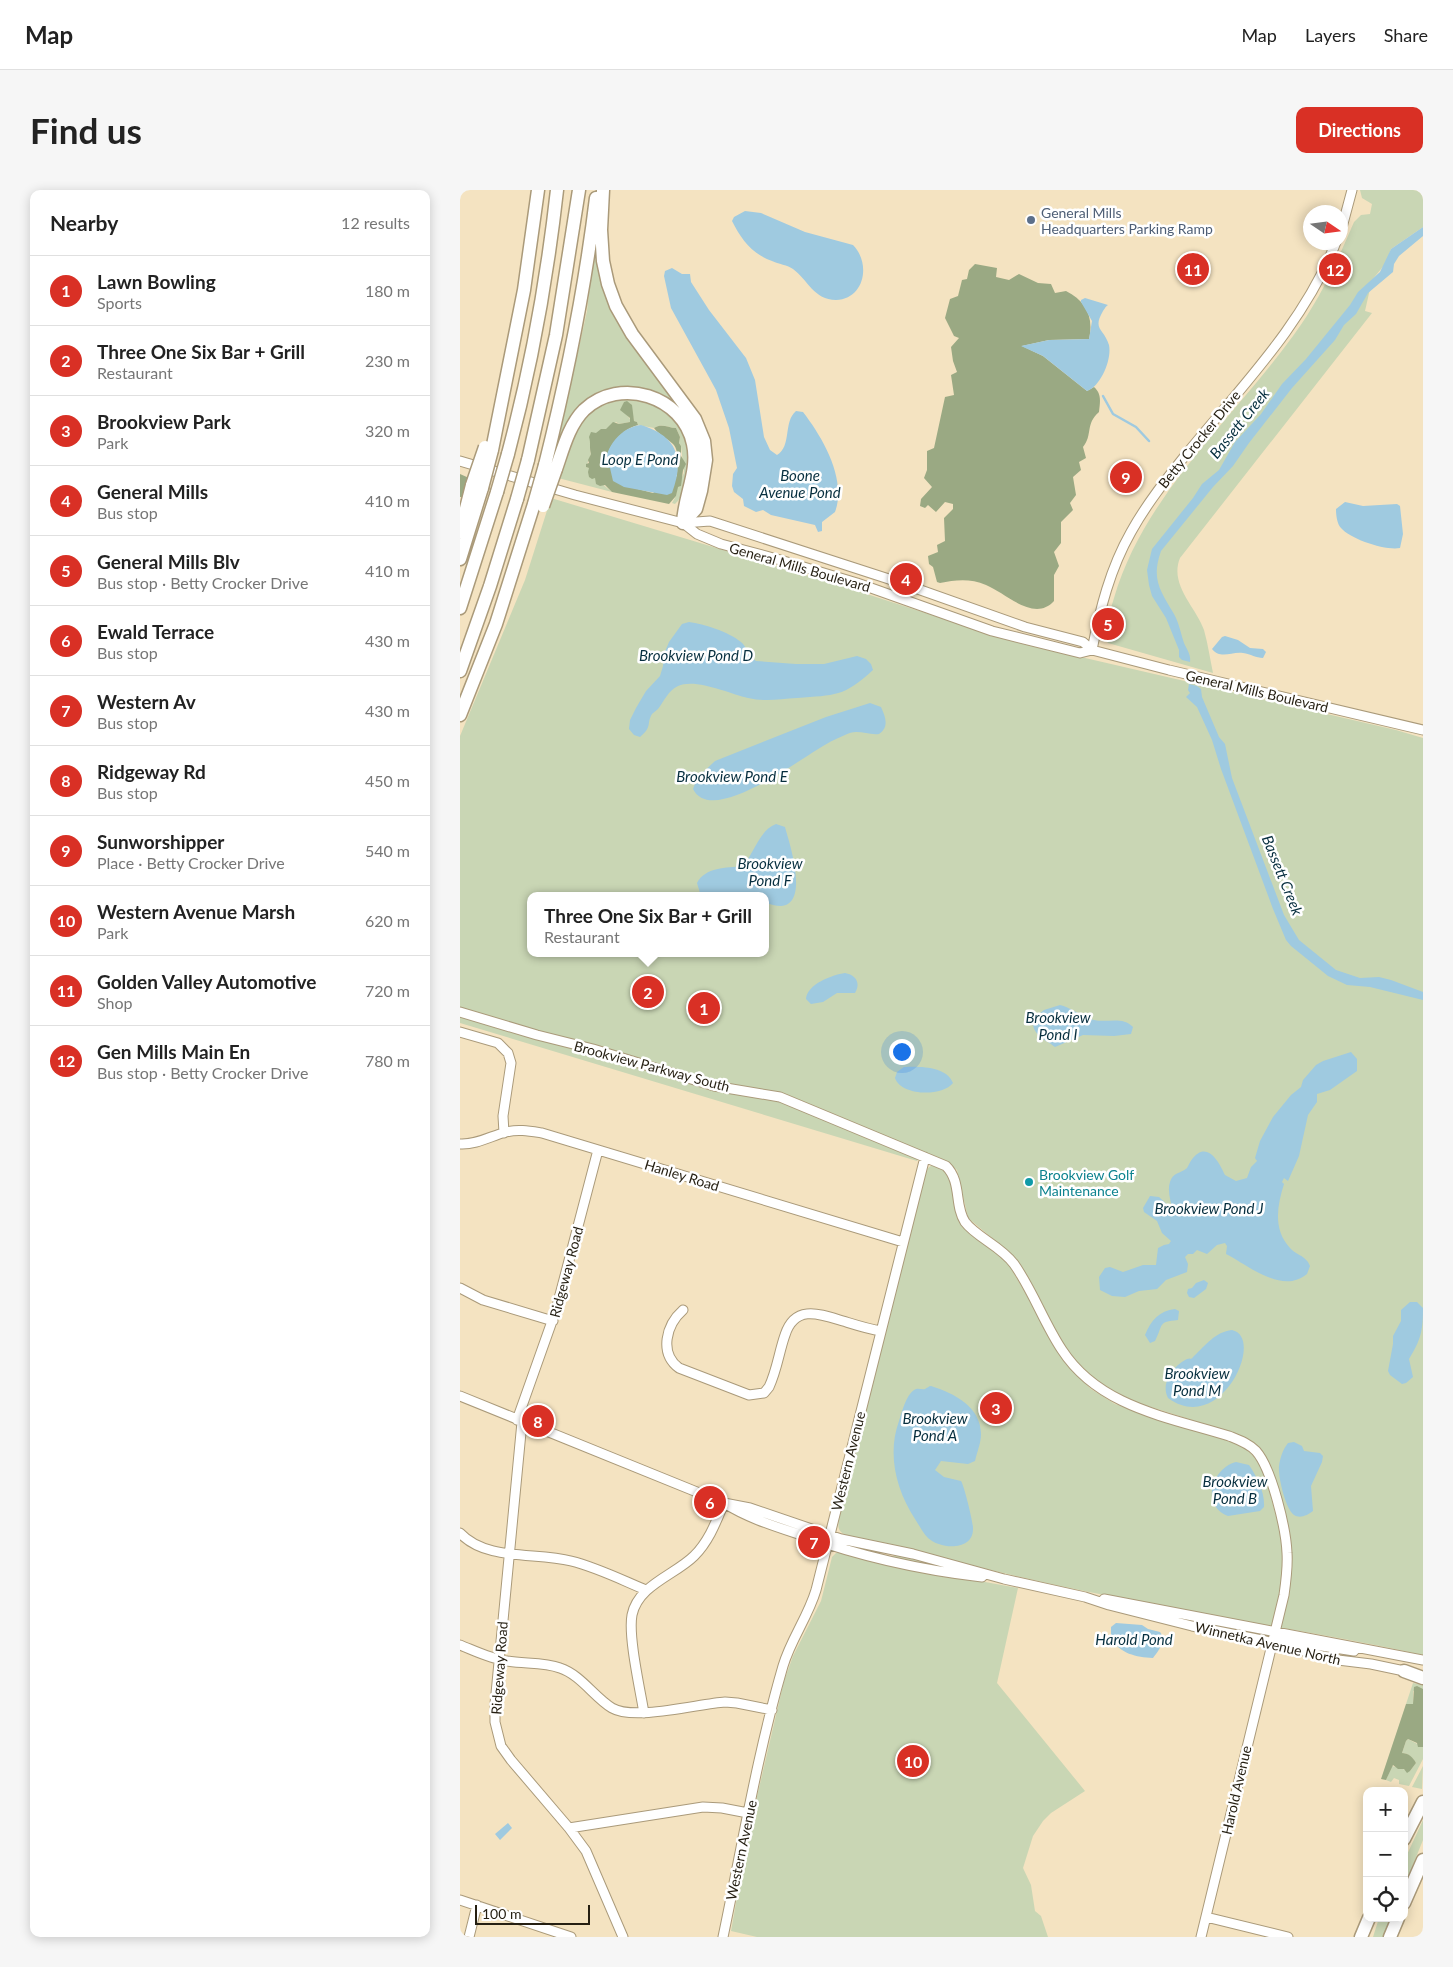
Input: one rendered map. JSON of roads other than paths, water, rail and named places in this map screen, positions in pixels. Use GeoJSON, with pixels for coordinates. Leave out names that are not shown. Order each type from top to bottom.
{"type":"FeatureCollection","features":[{"type":"Feature","properties":{"kind":"highway"},"geometry":{"type":"LineString","coordinates":[[460,559],[477,486],[506,381],[524,290],[538,190]]}},
{"type":"Feature","properties":{"kind":"highway"},"geometry":{"type":"LineString","coordinates":[[460,608],[508,454],[525,381],[544,285],[557,190]]}},
{"type":"Feature","properties":{"kind":"highway"},"geometry":{"type":"LineString","coordinates":[[460,671],[496,567],[528,460],[556,335],[579,190]]}},
{"type":"Feature","properties":{"kind":"highway"},"geometry":{"type":"LineString","coordinates":[[460,715],[507,593],[532,536],[550,467],[579,310],[597,190]]}},
{"type":"Feature","properties":{"kind":"highway"},"geometry":{"type":"LineString","coordinates":[[604,190],[601,248],[605,273],[616,306],[632,334],[695,419],[704,441],[706,460],[701,491],[696,509],[683,523]]}},
{"type":"Feature","properties":{"kind":"highway"},"geometry":{"type":"LineString","coordinates":[[550,467],[575,422],[584,410],[595,402],[628,392],[656,398],[670,406],[682,420],[693,442],[695,465],[684,507],[683,523]]}},
{"type":"Feature","properties":{"kind":"highway"},"geometry":{"type":"LineString","coordinates":[[460,514],[477,486]]}},
{"type":"Feature","properties":{"kind":"highway"},"geometry":{"type":"LineString","coordinates":[[460,532],[477,486]]}},
{"type":"Feature","properties":{"kind":"highway"},"geometry":{"type":"LineString","coordinates":[[1404,1671],[1423,1677]]}},
{"type":"Feature","properties":{"kind":"highway"},"geometry":{"type":"LineString","coordinates":[[1408,1832],[1423,1802]]}},
{"type":"Feature","properties":{"kind":"highway"},"geometry":{"type":"LineString","coordinates":[[1408,1894],[1423,1860]]}},
{"type":"Feature","properties":{"kind":"highway"},"geometry":{"type":"LineString","coordinates":[[1362,1937],[1368,1922]]}},
{"type":"Feature","properties":{"kind":"highway"},"geometry":{"type":"LineString","coordinates":[[1390,1937],[1396,1922]]}},
{"type":"Feature","properties":{"kind":"street"},"geometry":{"type":"LineString","coordinates":[[1348,205],[1352,190]]}},
{"type":"Feature","properties":{"kind":"street","name":"Betty Crocker Drive"},"geometry":{"type":"LineString","coordinates":[[1092,650],[1098,618],[1107,588],[1117,559],[1131,532],[1164,482],[1296,318],[1328,263],[1333,250]]}},
{"type":"Feature","properties":{"kind":"street","name":"General Mills Boulevard"},"geometry":{"type":"LineString","coordinates":[[460,461],[575,495],[683,523],[710,521],[754,534],[1025,627],[1083,642],[1092,650],[1423,730]]}},
{"type":"Feature","properties":{"kind":"street","name":"General Mills Boulevard"},"geometry":{"type":"LineString","coordinates":[[683,523],[697,534],[721,544],[857,583],[992,631],[1080,653],[1092,650]]}},
{"type":"Feature","properties":{"kind":"street","name":"Brookview Parkway South"},"geometry":{"type":"LineString","coordinates":[[460,1012],[537,1035],[593,1049],[714,1086],[780,1097],[946,1166],[955,1179],[964,1221],[1000,1249],[1014,1265],[1061,1350],[1088,1381],[1116,1399],[1245,1443],[1261,1459],[1270,1477],[1283,1525],[1287,1554],[1284,1595],[1275,1631]]}},
{"type":"Feature","properties":{"kind":"street"},"geometry":{"type":"LineString","coordinates":[[460,1032],[498,1043],[508,1053],[511,1064],[503,1116],[504,1132]]}},
{"type":"Feature","properties":{"kind":"street","name":"Hanley Road"},"geometry":{"type":"LineString","coordinates":[[460,1144],[474,1142],[504,1132],[520,1130],[542,1133],[903,1242]]}},
{"type":"Feature","properties":{"kind":"street","name":"Ridgeway Road"},"geometry":{"type":"LineString","coordinates":[[598,1150],[552,1321],[520,1421],[495,1714],[496,1730],[501,1746],[569,1828],[590,1857],[623,1937]]}},
{"type":"Feature","properties":{"kind":"street","name":"Western Avenue"},"geometry":{"type":"LineString","coordinates":[[723,1937],[748,1813],[772,1710],[788,1652],[814,1597],[925,1157]]}},
{"type":"Feature","properties":{"kind":"street"},"geometry":{"type":"LineString","coordinates":[[460,1288],[483,1300],[552,1321]]}},
{"type":"Feature","properties":{"kind":"street"},"geometry":{"type":"LineString","coordinates":[[683,1310],[672,1323],[667,1340],[666,1352],[671,1361],[678,1368],[750,1395],[764,1392],[770,1387],[786,1332],[794,1320],[800,1316],[817,1314],[881,1331]]}},
{"type":"Feature","properties":{"kind":"street"},"geometry":{"type":"LineString","coordinates":[[460,1396],[724,1503],[709,1536],[695,1555],[678,1570],[646,1590],[634,1607],[631,1624],[644,1713]]}},
{"type":"Feature","properties":{"kind":"street","name":"Winnetka Avenue North"},"geometry":{"type":"LineString","coordinates":[[724,1503],[750,1508],[829,1536],[912,1554],[1004,1579],[1085,1597],[1164,1620],[1271,1643],[1338,1660],[1404,1671]]}},
{"type":"Feature","properties":{"kind":"street","name":"Winnetka Avenue North"},"geometry":{"type":"LineString","coordinates":[[724,1503],[746,1515],[826,1545],[903,1564],[1004,1579]]}},
{"type":"Feature","properties":{"kind":"street"},"geometry":{"type":"LineString","coordinates":[[460,1533],[469,1541],[480,1546],[509,1554],[573,1561],[646,1590]]}},
{"type":"Feature","properties":{"kind":"street","name":"Winnetka Avenue North"},"geometry":{"type":"LineString","coordinates":[[1085,1597],[1110,1599],[1423,1660]]}},
{"type":"Feature","properties":{"kind":"street","name":"Harold Avenue"},"geometry":{"type":"LineString","coordinates":[[1201,1937],[1275,1631]]}},
{"type":"Feature","properties":{"kind":"street"},"geometry":{"type":"LineString","coordinates":[[1271,1643],[1274,1640],[1279,1640],[1342,1650],[1372,1650]]}},
{"type":"Feature","properties":{"kind":"street"},"geometry":{"type":"LineString","coordinates":[[460,1645],[499,1660],[561,1668],[570,1673],[614,1709],[629,1713],[644,1713],[725,1702],[737,1702],[772,1710]]}},
{"type":"Feature","properties":{"kind":"street"},"geometry":{"type":"LineString","coordinates":[[569,1828],[703,1808],[722,1808],[748,1813]]}},
{"type":"Feature","properties":{"kind":"street"},"geometry":{"type":"LineString","coordinates":[[460,1900],[571,1937]]}},
{"type":"Feature","properties":{"kind":"street"},"geometry":{"type":"LineString","coordinates":[[469,1937],[477,1906]]}},
{"type":"Feature","properties":{"kind":"street"},"geometry":{"type":"LineString","coordinates":[[1206,1917],[1216,1921],[1288,1937]]}},
{"type":"Feature","properties":{"kind":"water"},"geometry":{"type":"Polygon","coordinates":[[[745,211],[761,213],[805,232],[853,245],[859,252],[862,261],[862,279],[859,287],[846,298],[836,300],[822,297],[793,269],[765,258],[748,245],[732,221],[734,217],[745,211]]]}},
{"type":"Feature","properties":{"kind":"water"},"geometry":{"type":"Polygon","coordinates":[[[1423,227],[1423,236],[1399,256],[1394,264],[1393,272],[1368,293],[1356,314],[1344,325],[1335,340],[1292,388],[1233,466],[1213,487],[1161,551],[1157,569],[1158,584],[1174,614],[1189,654],[1190,662],[1182,660],[1179,657],[1179,650],[1166,618],[1152,596],[1149,585],[1147,570],[1152,549],[1202,484],[1219,470],[1235,442],[1261,414],[1282,384],[1306,359],[1350,305],[1358,292],[1380,272],[1391,249],[1423,227]]]}},
{"type":"Feature","properties":{"kind":"water","name":"Boone Avenue Pond"},"geometry":{"type":"Polygon","coordinates":[[[672,268],[682,274],[690,274],[691,282],[709,310],[746,358],[755,380],[764,437],[770,450],[777,455],[782,451],[790,421],[796,411],[803,412],[825,446],[835,473],[838,499],[835,512],[822,522],[822,531],[818,532],[815,525],[771,515],[763,510],[756,512],[744,506],[743,499],[734,492],[732,486],[733,474],[737,468],[729,428],[716,390],[671,308],[664,276],[665,271],[672,268]]]}},
{"type":"Feature","properties":{"kind":"water"},"geometry":{"type":"Polygon","coordinates":[[[1085,298],[1108,305],[1100,317],[1099,326],[1109,345],[1109,357],[1101,378],[1097,384],[1087,391],[1043,356],[1021,346],[1049,340],[1089,339],[1092,321],[1081,302],[1085,298]]]}},
{"type":"Feature","properties":{"kind":"water","name":"Loop E Pond"},"geometry":{"type":"Polygon","coordinates":[[[641,425],[663,435],[675,450],[678,469],[672,493],[667,495],[624,487],[613,481],[610,468],[605,467],[608,452],[616,439],[627,430],[641,425]]]}},
{"type":"Feature","properties":{"kind":"water"},"geometry":{"type":"Polygon","coordinates":[[[1345,502],[1363,506],[1397,504],[1400,506],[1403,534],[1400,548],[1386,548],[1360,540],[1341,528],[1336,509],[1345,502]]]}},
{"type":"Feature","properties":{"kind":"water","name":"Brookview Pond D"},"geometry":{"type":"Polygon","coordinates":[[[689,622],[716,629],[736,638],[756,661],[824,664],[857,656],[866,659],[871,664],[873,670],[854,685],[838,693],[772,700],[748,698],[703,685],[685,684],[678,686],[669,693],[658,709],[652,714],[648,728],[640,737],[634,735],[629,729],[630,720],[646,691],[660,676],[664,654],[669,642],[682,624],[689,622]]]}},
{"type":"Feature","properties":{"kind":"water"},"geometry":{"type":"Polygon","coordinates":[[[1225,636],[1238,640],[1250,648],[1263,649],[1266,652],[1263,658],[1243,653],[1219,654],[1212,649],[1225,636]]]}},
{"type":"Feature","properties":{"kind":"water"},"geometry":{"type":"Polygon","coordinates":[[[1189,684],[1201,689],[1202,697],[1219,737],[1225,744],[1232,778],[1284,915],[1299,940],[1336,970],[1360,978],[1379,977],[1391,980],[1423,992],[1423,1000],[1370,987],[1347,985],[1328,976],[1286,940],[1221,769],[1212,740],[1197,707],[1186,697],[1190,693],[1188,690],[1189,684]]]}},
{"type":"Feature","properties":{"kind":"water","name":"Brookview Pond E"},"geometry":{"type":"Polygon","coordinates":[[[870,703],[881,707],[884,715],[886,722],[879,734],[856,732],[845,735],[762,784],[740,794],[720,800],[704,799],[693,789],[697,778],[715,761],[826,717],[870,703]]]}},
{"type":"Feature","properties":{"kind":"water","name":"Brookview Pond F"},"geometry":{"type":"Polygon","coordinates":[[[776,824],[785,827],[793,858],[796,884],[790,903],[781,906],[769,904],[769,892],[700,892],[697,883],[705,874],[717,869],[742,866],[770,827],[776,824]]]}},
{"type":"Feature","properties":{"kind":"water"},"geometry":{"type":"Polygon","coordinates":[[[845,973],[856,980],[858,986],[855,993],[837,993],[823,1002],[811,1004],[806,999],[811,989],[821,981],[845,973]]]}},
{"type":"Feature","properties":{"kind":"water","name":"Brookview Pond I"},"geometry":{"type":"Polygon","coordinates":[[[1060,1005],[1094,1020],[1125,1022],[1133,1027],[1131,1034],[1114,1036],[1083,1035],[1055,1047],[1036,1033],[1033,1019],[1044,1010],[1060,1005]]]}},
{"type":"Feature","properties":{"kind":"water","name":"Brookview Pond J"},"geometry":{"type":"Polygon","coordinates":[[[1351,1052],[1357,1059],[1357,1071],[1330,1090],[1317,1094],[1317,1102],[1308,1115],[1299,1156],[1288,1181],[1284,1178],[1282,1182],[1284,1184],[1278,1209],[1281,1234],[1290,1248],[1308,1262],[1310,1266],[1307,1274],[1297,1280],[1287,1281],[1265,1276],[1226,1254],[1227,1246],[1225,1243],[1217,1245],[1207,1254],[1197,1250],[1193,1254],[1188,1254],[1185,1257],[1188,1264],[1187,1272],[1166,1280],[1157,1289],[1139,1291],[1125,1297],[1112,1296],[1100,1290],[1099,1277],[1105,1268],[1110,1267],[1123,1272],[1143,1265],[1156,1265],[1158,1248],[1169,1244],[1171,1241],[1162,1233],[1157,1221],[1144,1212],[1143,1208],[1150,1196],[1159,1197],[1172,1209],[1169,1189],[1171,1179],[1187,1168],[1198,1153],[1204,1152],[1213,1156],[1225,1175],[1236,1181],[1247,1178],[1251,1167],[1257,1161],[1255,1158],[1260,1141],[1273,1117],[1291,1095],[1301,1087],[1303,1080],[1316,1065],[1351,1052]]]}},
{"type":"Feature","properties":{"kind":"water"},"geometry":{"type":"Polygon","coordinates":[[[904,1067],[924,1067],[939,1070],[950,1077],[953,1083],[948,1088],[940,1091],[913,1091],[899,1084],[895,1078],[897,1072],[904,1067]]]}},
{"type":"Feature","properties":{"kind":"water"},"geometry":{"type":"Polygon","coordinates":[[[1204,1280],[1208,1283],[1206,1289],[1194,1298],[1189,1297],[1188,1289],[1204,1280]]]}},
{"type":"Feature","properties":{"kind":"water"},"geometry":{"type":"Polygon","coordinates":[[[1410,1302],[1417,1302],[1423,1308],[1422,1323],[1419,1340],[1409,1359],[1413,1377],[1402,1384],[1390,1375],[1388,1371],[1393,1336],[1401,1321],[1401,1310],[1410,1302]]]}},
{"type":"Feature","properties":{"kind":"water"},"geometry":{"type":"Polygon","coordinates":[[[1175,1309],[1179,1311],[1178,1320],[1164,1323],[1155,1341],[1150,1343],[1145,1335],[1150,1325],[1160,1314],[1175,1309]]]}},
{"type":"Feature","properties":{"kind":"water","name":"Brookview Pond M"},"geometry":{"type":"Polygon","coordinates":[[[1232,1330],[1241,1337],[1244,1349],[1241,1365],[1233,1381],[1221,1395],[1205,1405],[1187,1407],[1168,1398],[1166,1386],[1173,1370],[1182,1362],[1192,1358],[1216,1336],[1232,1330]]]}},
{"type":"Feature","properties":{"kind":"water","name":"Brookview Pond A"},"geometry":{"type":"Polygon","coordinates":[[[931,1386],[965,1402],[980,1424],[981,1437],[975,1461],[968,1464],[941,1461],[935,1470],[944,1477],[961,1481],[966,1496],[973,1524],[972,1536],[968,1541],[956,1546],[941,1545],[926,1536],[908,1508],[895,1472],[895,1433],[905,1404],[911,1392],[931,1386]]]}},
{"type":"Feature","properties":{"kind":"water"},"geometry":{"type":"Polygon","coordinates":[[[1294,1442],[1302,1446],[1304,1451],[1320,1453],[1323,1456],[1311,1486],[1313,1511],[1301,1517],[1294,1515],[1288,1506],[1279,1471],[1280,1460],[1285,1448],[1288,1443],[1294,1442]]]}},
{"type":"Feature","properties":{"kind":"water","name":"Brookview Pond B"},"geometry":{"type":"Polygon","coordinates":[[[1236,1462],[1249,1465],[1262,1490],[1264,1507],[1260,1511],[1228,1516],[1219,1511],[1214,1504],[1212,1496],[1213,1487],[1221,1471],[1236,1462]]]}},
{"type":"Feature","properties":{"kind":"water","name":"Harold Pond"},"geometry":{"type":"Polygon","coordinates":[[[1116,1623],[1142,1625],[1148,1629],[1160,1632],[1163,1639],[1153,1658],[1129,1654],[1119,1648],[1111,1638],[1111,1627],[1116,1623]]]}},
{"type":"Feature","properties":{"kind":"water"},"geometry":{"type":"Polygon","coordinates":[[[508,1823],[512,1828],[500,1840],[495,1834],[508,1823]]]}},
{"type":"Feature","properties":{"kind":"waterway"},"geometry":{"type":"LineString","coordinates":[[1103,396],[1113,414],[1136,427],[1149,441]]}},
{"type":"Feature","properties":{"kind":"place","name":"General Mills Headquarters Parking Ramp"},"geometry":{"type":"Point","coordinates":[1031,220]}},
{"type":"Feature","properties":{"kind":"place","name":"Golden Valley Automotive"},"geometry":{"type":"Point","coordinates":[1193,269]}},
{"type":"Feature","properties":{"kind":"place","name":"Gen Mills Main En"},"geometry":{"type":"Point","coordinates":[1335,269]}},
{"type":"Feature","properties":{"kind":"place","name":"Sunworshipper"},"geometry":{"type":"Point","coordinates":[1126,477]}},
{"type":"Feature","properties":{"kind":"place","name":"General Mills"},"geometry":{"type":"Point","coordinates":[906,579]}},
{"type":"Feature","properties":{"kind":"place","name":"General Mills Blv"},"geometry":{"type":"Point","coordinates":[1108,624]}},
{"type":"Feature","properties":{"kind":"place","name":"Three One Six Bar + Grill"},"geometry":{"type":"Point","coordinates":[648,992]}},
{"type":"Feature","properties":{"kind":"place","name":"Lawn Bowling"},"geometry":{"type":"Point","coordinates":[704,1008]}},
{"type":"Feature","properties":{"kind":"place","name":"Brookview Golf Maintenance"},"geometry":{"type":"Point","coordinates":[1029,1182]}},
{"type":"Feature","properties":{"kind":"place","name":"Brookview Park"},"geometry":{"type":"Point","coordinates":[996,1408]}},
{"type":"Feature","properties":{"kind":"place","name":"Ridgeway Rd"},"geometry":{"type":"Point","coordinates":[538,1421]}},
{"type":"Feature","properties":{"kind":"place","name":"Ewald Terrace"},"geometry":{"type":"Point","coordinates":[710,1502]}},
{"type":"Feature","properties":{"kind":"place","name":"Western Av"},"geometry":{"type":"Point","coordinates":[814,1542]}},
{"type":"Feature","properties":{"kind":"place","name":"Western Avenue Marsh"},"geometry":{"type":"Point","coordinates":[913,1761]}},
{"type":"Feature","properties":{"kind":"water label","name":"Bassett Creek"},"geometry":{"type":"Point","coordinates":[1239,423]}},
{"type":"Feature","properties":{"kind":"water label","name":"Bassett Creek"},"geometry":{"type":"Point","coordinates":[1283,875]}}]}
